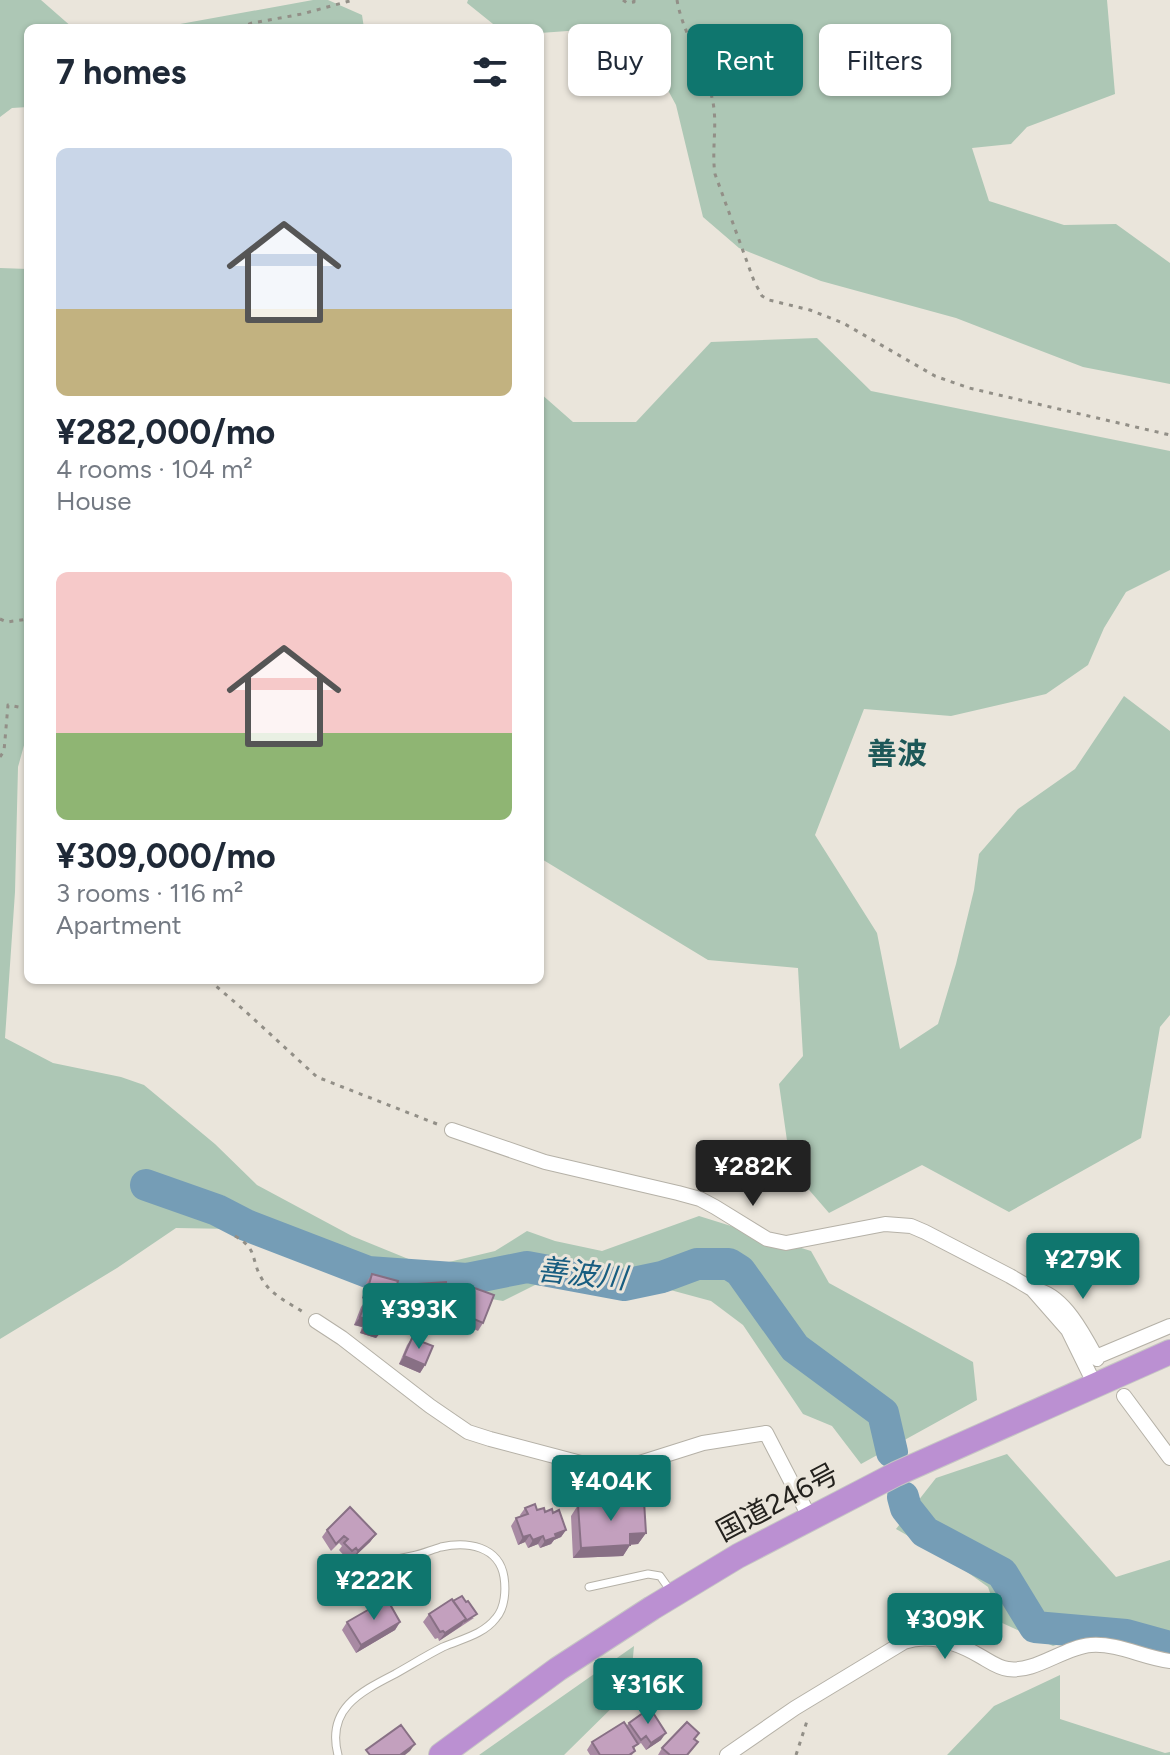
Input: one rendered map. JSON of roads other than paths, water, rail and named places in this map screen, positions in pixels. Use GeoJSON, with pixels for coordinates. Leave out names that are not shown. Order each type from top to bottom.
{"type":"FeatureCollection","features":[{"type":"Feature","properties":{"kind":"highway","name":"国道246号"},"geometry":{"type":"LineString","coordinates":[[441,1755],[558,1669],[738,1556],[896,1474],[1170,1352]]}},
{"type":"Feature","properties":{"kind":"street"},"geometry":{"type":"LineString","coordinates":[[452,1130],[545,1162],[700,1199],[776,1242],[786,1243],[885,1224],[911,1226],[1032,1289],[1045,1292],[1077,1324],[1097,1358],[1170,1326]]}},
{"type":"Feature","properties":{"kind":"street"},"geometry":{"type":"LineString","coordinates":[[1032,1289],[1068,1330],[1095,1385]]}},
{"type":"Feature","properties":{"kind":"street"},"geometry":{"type":"LineString","coordinates":[[316,1321],[468,1432],[596,1467],[624,1468],[703,1443],[766,1433],[810,1518]]}},
{"type":"Feature","properties":{"kind":"street"},"geometry":{"type":"LineString","coordinates":[[1124,1396],[1170,1458]]}},
{"type":"Feature","properties":{"kind":"street"},"geometry":{"type":"LineString","coordinates":[[727,1755],[813,1698],[904,1642],[914,1639],[940,1639],[1005,1669],[1024,1669],[1081,1646],[1094,1644],[1170,1661]]}},
{"type":"Feature","properties":{"kind":"lane"},"geometry":{"type":"LineString","coordinates":[[333,1569],[472,1545],[493,1555],[500,1564],[505,1591],[498,1616],[487,1628],[417,1661],[373,1685],[350,1702],[342,1710],[335,1735],[338,1755]]}},
{"type":"Feature","properties":{"kind":"lane"},"geometry":{"type":"LineString","coordinates":[[589,1587],[648,1574],[660,1576],[673,1595]]}},
{"type":"Feature","properties":{"kind":"waterway","name":"善波川"},"geometry":{"type":"LineString","coordinates":[[146,1185],[217,1210],[246,1225],[368,1272],[467,1279],[527,1267],[624,1285],[662,1277],[697,1264],[729,1264],[740,1271],[795,1348],[883,1413],[892,1452]]}},
{"type":"Feature","properties":{"kind":"waterway","name":"善波川"},"geometry":{"type":"LineString","coordinates":[[903,1497],[906,1508],[925,1532],[1002,1573],[1035,1627],[1126,1635],[1170,1647]]}},
{"type":"Feature","properties":{"kind":"district","name":"善波"},"geometry":{"type":"Point","coordinates":[897,754]}}]}
